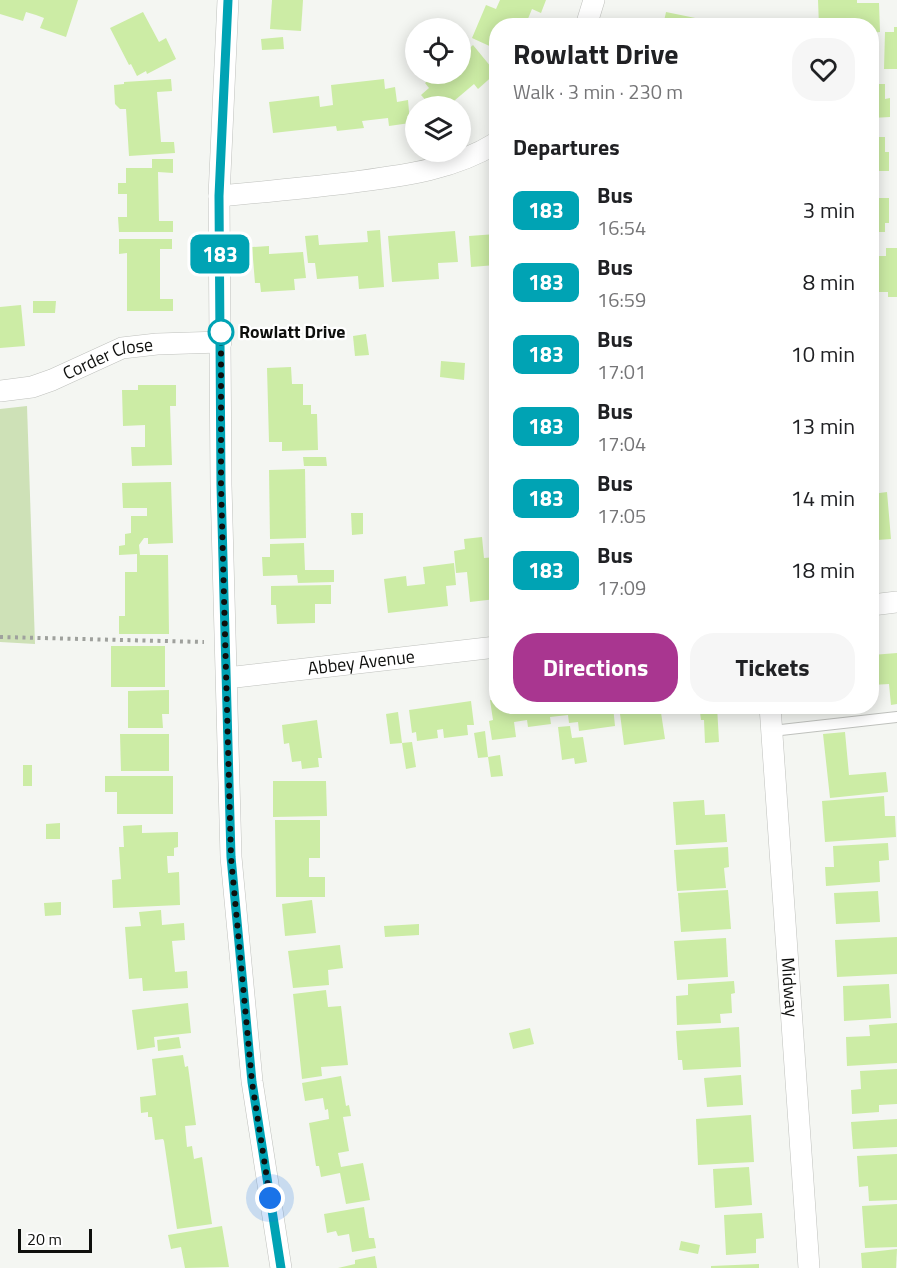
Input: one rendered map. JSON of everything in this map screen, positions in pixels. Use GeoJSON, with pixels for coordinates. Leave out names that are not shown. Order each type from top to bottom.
{"type":"FeatureCollection","features":[{"type":"Feature","properties":{"kind":"street"},"geometry":{"type":"LineString","coordinates":[[228,0],[219,196],[221,485],[231,857],[252,1082],[281,1268]]}},
{"type":"Feature","properties":{"kind":"street"},"geometry":{"type":"LineString","coordinates":[[588,18],[594,0]]}},
{"type":"Feature","properties":{"kind":"street"},"geometry":{"type":"LineString","coordinates":[[219,196],[411,175],[450,164],[489,147]]}},
{"type":"Feature","properties":{"kind":"street","name":"Corder Close"},"geometry":{"type":"LineString","coordinates":[[0,391],[32,387],[52,380],[122,348],[157,344],[221,342]]}},
{"type":"Feature","properties":{"kind":"street"},"geometry":{"type":"LineString","coordinates":[[879,603],[897,602]]}},
{"type":"Feature","properties":{"kind":"street","name":"Abbey Avenue"},"geometry":{"type":"LineString","coordinates":[[227,678],[489,647]]}},
{"type":"Feature","properties":{"kind":"street","name":"Midway"},"geometry":{"type":"LineString","coordinates":[[771,714],[809,1268]]}},
{"type":"Feature","properties":{"kind":"lane"},"geometry":{"type":"LineString","coordinates":[[772,731],[897,717]]}},
{"type":"Feature","properties":{"kind":"path"},"geometry":{"type":"LineString","coordinates":[[0,637],[226,641]]}},
{"type":"Feature","properties":{"kind":"green space"},"geometry":{"type":"Polygon","coordinates":[[[27,406],[35,644],[0,642],[0,409],[27,406]]]}},
{"type":"Feature","properties":{"kind":"building"},"geometry":{"type":"Polygon","coordinates":[[[0,0],[78,0],[66,37],[40,28],[44,18],[36,15],[26,12],[23,21],[0,14],[0,0]]]}},
{"type":"Feature","properties":{"kind":"building"},"geometry":{"type":"Polygon","coordinates":[[[272,0],[303,0],[301,31],[270,29],[272,0]]]}},
{"type":"Feature","properties":{"kind":"building"},"geometry":{"type":"Polygon","coordinates":[[[500,0],[546,0],[541,13],[532,9],[528,18],[489,18],[489,46],[472,38],[486,5],[496,9],[500,0]]]}},
{"type":"Feature","properties":{"kind":"building"},"geometry":{"type":"Polygon","coordinates":[[[818,0],[857,0],[857,3],[879,3],[880,32],[879,18],[819,18],[818,0]]]}},
{"type":"Feature","properties":{"kind":"building"},"geometry":{"type":"Polygon","coordinates":[[[143,12],[159,42],[166,38],[176,59],[147,74],[146,71],[137,76],[110,28],[143,12]]]}},
{"type":"Feature","properties":{"kind":"building"},"geometry":{"type":"Polygon","coordinates":[[[666,12],[695,18],[665,18],[666,12]]]}},
{"type":"Feature","properties":{"kind":"building"},"geometry":{"type":"Polygon","coordinates":[[[894,27],[897,27],[897,69],[884,69],[885,32],[894,32],[894,27]]]}},
{"type":"Feature","properties":{"kind":"building"},"geometry":{"type":"Polygon","coordinates":[[[283,37],[284,49],[262,50],[261,39],[283,37]]]}},
{"type":"Feature","properties":{"kind":"building"},"geometry":{"type":"Polygon","coordinates":[[[473,45],[489,64],[489,79],[478,89],[474,84],[460,96],[422,96],[429,88],[426,84],[471,84],[471,47],[473,45]]]}},
{"type":"Feature","properties":{"kind":"building"},"geometry":{"type":"Polygon","coordinates":[[[171,79],[172,91],[157,92],[161,142],[174,142],[175,153],[129,156],[126,109],[120,109],[115,104],[114,85],[124,84],[124,82],[171,79]]]}},
{"type":"Feature","properties":{"kind":"building"},"geometry":{"type":"Polygon","coordinates":[[[384,79],[385,89],[395,87],[397,102],[405,101],[405,124],[389,126],[388,118],[362,121],[364,128],[337,131],[336,126],[273,133],[269,102],[319,96],[320,107],[333,105],[331,85],[384,79]]]}},
{"type":"Feature","properties":{"kind":"building"},"geometry":{"type":"Polygon","coordinates":[[[879,84],[885,84],[885,99],[890,98],[890,117],[879,118],[879,84]]]}},
{"type":"Feature","properties":{"kind":"building"},"geometry":{"type":"Polygon","coordinates":[[[879,137],[885,137],[885,152],[889,152],[889,171],[879,171],[879,137]]]}},
{"type":"Feature","properties":{"kind":"building"},"geometry":{"type":"Polygon","coordinates":[[[152,159],[173,159],[173,173],[158,172],[159,221],[173,221],[173,232],[119,232],[118,217],[127,217],[127,194],[118,194],[118,183],[126,183],[126,168],[152,168],[152,159]]]}},
{"type":"Feature","properties":{"kind":"building"},"geometry":{"type":"Polygon","coordinates":[[[879,198],[889,198],[889,223],[885,223],[885,232],[879,232],[879,198]]]}},
{"type":"Feature","properties":{"kind":"building"},"geometry":{"type":"Polygon","coordinates":[[[380,230],[384,287],[359,289],[358,276],[317,279],[315,263],[308,263],[305,236],[318,235],[319,245],[368,242],[367,231],[380,230]]]}},
{"type":"Feature","properties":{"kind":"building"},"geometry":{"type":"Polygon","coordinates":[[[455,231],[458,262],[438,263],[439,279],[392,282],[388,236],[455,231]]]}},
{"type":"Feature","properties":{"kind":"building"},"geometry":{"type":"Polygon","coordinates":[[[489,235],[489,266],[471,267],[469,236],[489,235]]]}},
{"type":"Feature","properties":{"kind":"building"},"geometry":{"type":"Polygon","coordinates":[[[119,239],[172,239],[172,249],[160,249],[160,299],[173,299],[173,311],[127,311],[127,253],[119,254],[119,239]]]}},
{"type":"Feature","properties":{"kind":"building"},"geometry":{"type":"Polygon","coordinates":[[[269,246],[269,254],[303,252],[306,278],[294,279],[295,290],[261,292],[260,283],[255,283],[252,247],[269,246]]]}},
{"type":"Feature","properties":{"kind":"building"},"geometry":{"type":"Polygon","coordinates":[[[886,248],[897,248],[897,297],[888,297],[888,292],[879,292],[879,256],[886,256],[886,248]]]}},
{"type":"Feature","properties":{"kind":"building"},"geometry":{"type":"Polygon","coordinates":[[[33,301],[56,301],[55,313],[33,313],[33,301]]]}},
{"type":"Feature","properties":{"kind":"building"},"geometry":{"type":"Polygon","coordinates":[[[21,305],[25,346],[0,348],[0,307],[21,305]]]}},
{"type":"Feature","properties":{"kind":"building"},"geometry":{"type":"Polygon","coordinates":[[[366,334],[369,355],[355,356],[353,336],[366,334]]]}},
{"type":"Feature","properties":{"kind":"building"},"geometry":{"type":"Polygon","coordinates":[[[441,361],[465,363],[464,380],[440,377],[441,361]]]}},
{"type":"Feature","properties":{"kind":"building"},"geometry":{"type":"Polygon","coordinates":[[[291,367],[292,384],[303,384],[303,405],[311,405],[311,414],[317,414],[318,450],[282,451],[282,442],[269,442],[267,368],[291,367]]]}},
{"type":"Feature","properties":{"kind":"building"},"geometry":{"type":"Polygon","coordinates":[[[138,385],[176,385],[176,406],[170,406],[172,465],[132,466],[131,447],[145,447],[145,425],[123,426],[122,390],[138,390],[138,385]]]}},
{"type":"Feature","properties":{"kind":"building"},"geometry":{"type":"Polygon","coordinates":[[[303,457],[326,457],[327,466],[304,466],[303,457]]]}},
{"type":"Feature","properties":{"kind":"building"},"geometry":{"type":"Polygon","coordinates":[[[305,469],[306,538],[270,539],[269,470],[305,469]]]}},
{"type":"Feature","properties":{"kind":"building"},"geometry":{"type":"Polygon","coordinates":[[[171,482],[173,543],[148,544],[148,538],[144,538],[139,545],[140,555],[168,555],[169,634],[119,634],[119,616],[125,616],[125,572],[137,572],[137,554],[119,555],[119,546],[125,545],[125,534],[131,533],[131,516],[147,516],[147,508],[123,508],[122,483],[171,482]]]}},
{"type":"Feature","properties":{"kind":"building"},"geometry":{"type":"Polygon","coordinates":[[[887,492],[891,539],[879,540],[879,493],[887,492]]]}},
{"type":"Feature","properties":{"kind":"building"},"geometry":{"type":"Polygon","coordinates":[[[351,513],[363,513],[363,534],[352,535],[351,513]]]}},
{"type":"Feature","properties":{"kind":"building"},"geometry":{"type":"Polygon","coordinates":[[[482,537],[484,558],[489,558],[489,600],[470,602],[467,572],[456,573],[454,551],[465,549],[464,539],[482,537]]]}},
{"type":"Feature","properties":{"kind":"building"},"geometry":{"type":"Polygon","coordinates":[[[304,543],[305,570],[334,570],[334,582],[298,583],[297,575],[263,576],[262,557],[270,557],[270,544],[304,543]]]}},
{"type":"Feature","properties":{"kind":"building"},"geometry":{"type":"Polygon","coordinates":[[[454,563],[456,585],[446,586],[448,606],[388,613],[384,579],[406,576],[407,586],[425,584],[423,567],[454,563]]]}},
{"type":"Feature","properties":{"kind":"building"},"geometry":{"type":"Polygon","coordinates":[[[331,585],[331,604],[315,604],[315,623],[277,624],[276,605],[271,605],[271,586],[331,585]]]}},
{"type":"Feature","properties":{"kind":"building"},"geometry":{"type":"Polygon","coordinates":[[[111,646],[165,646],[165,687],[111,687],[111,646]]]}},
{"type":"Feature","properties":{"kind":"building"},"geometry":{"type":"Polygon","coordinates":[[[897,653],[897,704],[891,705],[889,684],[879,685],[879,654],[897,653]]]}},
{"type":"Feature","properties":{"kind":"building"},"geometry":{"type":"Polygon","coordinates":[[[169,690],[169,714],[162,714],[163,728],[128,728],[128,691],[169,690]]]}},
{"type":"Feature","properties":{"kind":"building"},"geometry":{"type":"Polygon","coordinates":[[[471,701],[474,725],[467,725],[468,735],[444,738],[443,729],[437,730],[438,738],[417,741],[416,732],[412,733],[409,710],[471,701]]]}},
{"type":"Feature","properties":{"kind":"building"},"geometry":{"type":"Polygon","coordinates":[[[398,712],[402,743],[390,744],[386,714],[398,712]]]}},
{"type":"Feature","properties":{"kind":"building"},"geometry":{"type":"Polygon","coordinates":[[[492,714],[614,714],[615,726],[579,731],[578,722],[569,723],[568,715],[550,717],[551,724],[528,727],[527,720],[514,722],[516,737],[492,740],[489,721],[493,720],[492,714]]]}},
{"type":"Feature","properties":{"kind":"building"},"geometry":{"type":"Polygon","coordinates":[[[620,714],[661,714],[665,739],[624,745],[620,714]]]}},
{"type":"Feature","properties":{"kind":"building"},"geometry":{"type":"Polygon","coordinates":[[[700,714],[717,714],[719,742],[705,743],[704,720],[701,720],[700,714]]]}},
{"type":"Feature","properties":{"kind":"building"},"geometry":{"type":"Polygon","coordinates":[[[317,720],[322,758],[318,758],[319,767],[302,769],[301,761],[292,762],[289,743],[284,744],[282,725],[317,720]]]}},
{"type":"Feature","properties":{"kind":"building"},"geometry":{"type":"Polygon","coordinates":[[[570,726],[572,738],[583,737],[587,762],[575,764],[574,758],[562,760],[558,727],[570,726]]]}},
{"type":"Feature","properties":{"kind":"building"},"geometry":{"type":"Polygon","coordinates":[[[485,731],[488,757],[478,758],[474,733],[485,731]]]}},
{"type":"Feature","properties":{"kind":"building"},"geometry":{"type":"Polygon","coordinates":[[[845,732],[849,775],[886,772],[888,792],[830,798],[823,734],[845,732]]]}},
{"type":"Feature","properties":{"kind":"building"},"geometry":{"type":"Polygon","coordinates":[[[120,734],[169,734],[169,771],[121,771],[120,734]]]}},
{"type":"Feature","properties":{"kind":"building"},"geometry":{"type":"Polygon","coordinates":[[[412,742],[416,767],[406,769],[402,743],[412,742]]]}},
{"type":"Feature","properties":{"kind":"building"},"geometry":{"type":"Polygon","coordinates":[[[500,755],[503,776],[491,777],[488,757],[500,755]]]}},
{"type":"Feature","properties":{"kind":"building"},"geometry":{"type":"Polygon","coordinates":[[[23,765],[32,765],[32,786],[23,786],[23,765]]]}},
{"type":"Feature","properties":{"kind":"building"},"geometry":{"type":"Polygon","coordinates":[[[105,776],[173,776],[173,814],[117,814],[117,792],[105,792],[105,776]]]}},
{"type":"Feature","properties":{"kind":"building"},"geometry":{"type":"Polygon","coordinates":[[[273,781],[326,781],[327,816],[273,817],[273,781]]]}},
{"type":"Feature","properties":{"kind":"building"},"geometry":{"type":"Polygon","coordinates":[[[884,796],[885,816],[895,816],[896,837],[825,842],[822,801],[884,796]]]}},
{"type":"Feature","properties":{"kind":"building"},"geometry":{"type":"Polygon","coordinates":[[[704,800],[705,815],[725,814],[727,842],[676,845],[673,802],[704,800]]]}},
{"type":"Feature","properties":{"kind":"building"},"geometry":{"type":"Polygon","coordinates":[[[275,820],[320,820],[320,858],[309,858],[309,877],[325,877],[325,897],[276,897],[275,820]]]}},
{"type":"Feature","properties":{"kind":"building"},"geometry":{"type":"Polygon","coordinates":[[[60,823],[60,839],[46,839],[46,824],[60,823]]]}},
{"type":"Feature","properties":{"kind":"building"},"geometry":{"type":"Polygon","coordinates":[[[142,825],[142,833],[178,832],[178,847],[174,848],[174,856],[167,856],[168,873],[179,872],[180,905],[113,908],[112,880],[121,879],[119,847],[124,847],[123,826],[142,825]]]}},
{"type":"Feature","properties":{"kind":"building"},"geometry":{"type":"Polygon","coordinates":[[[888,843],[889,860],[879,861],[880,882],[826,886],[825,867],[834,867],[833,846],[888,843]]]}},
{"type":"Feature","properties":{"kind":"building"},"geometry":{"type":"Polygon","coordinates":[[[728,847],[729,867],[724,868],[726,888],[677,891],[674,850],[728,847]]]}},
{"type":"Feature","properties":{"kind":"building"},"geometry":{"type":"Polygon","coordinates":[[[728,890],[731,929],[681,932],[678,893],[728,890]]]}},
{"type":"Feature","properties":{"kind":"building"},"geometry":{"type":"Polygon","coordinates":[[[878,891],[880,922],[836,924],[834,893],[878,891]]]}},
{"type":"Feature","properties":{"kind":"building"},"geometry":{"type":"Polygon","coordinates":[[[312,900],[316,933],[285,936],[282,904],[312,900]]]}},
{"type":"Feature","properties":{"kind":"building"},"geometry":{"type":"Polygon","coordinates":[[[61,902],[61,915],[45,916],[44,903],[61,902]]]}},
{"type":"Feature","properties":{"kind":"building"},"geometry":{"type":"Polygon","coordinates":[[[161,910],[162,925],[184,923],[185,940],[172,941],[175,972],[187,971],[188,988],[143,991],[142,978],[129,979],[125,927],[141,926],[139,912],[161,910]]]}},
{"type":"Feature","properties":{"kind":"building"},"geometry":{"type":"Polygon","coordinates":[[[419,924],[419,935],[385,937],[384,926],[419,924]]]}},
{"type":"Feature","properties":{"kind":"building"},"geometry":{"type":"Polygon","coordinates":[[[897,937],[897,974],[837,977],[835,940],[897,937]]]}},
{"type":"Feature","properties":{"kind":"building"},"geometry":{"type":"Polygon","coordinates":[[[726,938],[728,977],[677,980],[674,941],[726,938]]]}},
{"type":"Feature","properties":{"kind":"building"},"geometry":{"type":"Polygon","coordinates":[[[340,945],[343,968],[328,970],[329,985],[293,988],[288,951],[340,945]]]}},
{"type":"Feature","properties":{"kind":"building"},"geometry":{"type":"Polygon","coordinates":[[[734,981],[735,993],[731,994],[732,1013],[720,1014],[721,1023],[677,1025],[676,996],[688,995],[688,984],[734,981]]]}},
{"type":"Feature","properties":{"kind":"building"},"geometry":{"type":"Polygon","coordinates":[[[889,984],[891,1018],[844,1021],[843,986],[889,984]]]}},
{"type":"Feature","properties":{"kind":"building"},"geometry":{"type":"Polygon","coordinates":[[[326,990],[328,1007],[341,1006],[348,1065],[321,1067],[322,1076],[302,1079],[293,994],[326,990]]]}},
{"type":"Feature","properties":{"kind":"building"},"geometry":{"type":"Polygon","coordinates":[[[188,1003],[191,1033],[154,1037],[155,1047],[137,1050],[132,1010],[188,1003]]]}},
{"type":"Feature","properties":{"kind":"building"},"geometry":{"type":"Polygon","coordinates":[[[897,1023],[897,1063],[847,1066],[846,1037],[870,1036],[869,1025],[897,1023]]]}},
{"type":"Feature","properties":{"kind":"building"},"geometry":{"type":"Polygon","coordinates":[[[739,1027],[741,1067],[683,1070],[682,1060],[678,1060],[676,1031],[739,1027]]]}},
{"type":"Feature","properties":{"kind":"building"},"geometry":{"type":"Polygon","coordinates":[[[530,1028],[534,1044],[513,1049],[509,1033],[530,1028]]]}},
{"type":"Feature","properties":{"kind":"building"},"geometry":{"type":"Polygon","coordinates":[[[179,1037],[181,1048],[158,1051],[157,1040],[179,1037]]]}},
{"type":"Feature","properties":{"kind":"building"},"geometry":{"type":"Polygon","coordinates":[[[183,1055],[185,1067],[188,1066],[196,1125],[185,1126],[187,1147],[192,1146],[194,1159],[202,1157],[212,1224],[177,1229],[164,1141],[163,1139],[155,1140],[152,1117],[148,1117],[148,1112],[141,1113],[140,1097],[156,1095],[152,1059],[183,1055]]]}},
{"type":"Feature","properties":{"kind":"building"},"geometry":{"type":"Polygon","coordinates":[[[897,1069],[897,1104],[879,1105],[879,1112],[852,1114],[851,1090],[861,1089],[860,1071],[897,1069]]]}},
{"type":"Feature","properties":{"kind":"building"},"geometry":{"type":"Polygon","coordinates":[[[741,1075],[743,1105],[707,1107],[704,1078],[741,1075]]]}},
{"type":"Feature","properties":{"kind":"building"},"geometry":{"type":"Polygon","coordinates":[[[341,1076],[346,1106],[349,1105],[351,1116],[343,1117],[349,1151],[338,1153],[341,1167],[363,1163],[370,1200],[346,1204],[340,1173],[321,1177],[319,1166],[316,1166],[309,1123],[329,1119],[328,1109],[325,1110],[323,1098],[305,1101],[302,1083],[341,1076]]]}},
{"type":"Feature","properties":{"kind":"building"},"geometry":{"type":"Polygon","coordinates":[[[751,1115],[754,1162],[698,1165],[696,1119],[751,1115]]]}},
{"type":"Feature","properties":{"kind":"building"},"geometry":{"type":"Polygon","coordinates":[[[897,1119],[897,1147],[853,1149],[851,1122],[897,1119]]]}},
{"type":"Feature","properties":{"kind":"building"},"geometry":{"type":"Polygon","coordinates":[[[897,1154],[897,1200],[869,1201],[868,1186],[859,1187],[857,1156],[897,1154]]]}},
{"type":"Feature","properties":{"kind":"building"},"geometry":{"type":"Polygon","coordinates":[[[749,1167],[752,1205],[715,1208],[713,1169],[749,1167]]]}},
{"type":"Feature","properties":{"kind":"building"},"geometry":{"type":"Polygon","coordinates":[[[897,1204],[897,1247],[865,1248],[862,1206],[897,1204]]]}},
{"type":"Feature","properties":{"kind":"building"},"geometry":{"type":"Polygon","coordinates":[[[364,1207],[369,1238],[374,1238],[376,1248],[352,1252],[349,1234],[338,1236],[336,1231],[327,1233],[324,1214],[364,1207]]]}},
{"type":"Feature","properties":{"kind":"building"},"geometry":{"type":"Polygon","coordinates":[[[762,1213],[764,1238],[756,1239],[756,1253],[726,1255],[724,1215],[762,1213]]]}},
{"type":"Feature","properties":{"kind":"building"},"geometry":{"type":"Polygon","coordinates":[[[222,1226],[229,1267],[185,1268],[181,1247],[171,1249],[168,1235],[222,1226]]]}},
{"type":"Feature","properties":{"kind":"building"},"geometry":{"type":"Polygon","coordinates":[[[681,1241],[700,1245],[698,1254],[679,1250],[681,1241]]]}},
{"type":"Feature","properties":{"kind":"building"},"geometry":{"type":"Polygon","coordinates":[[[897,1249],[896,1268],[862,1268],[861,1253],[897,1249]]]}},
{"type":"Feature","properties":{"kind":"building"},"geometry":{"type":"Polygon","coordinates":[[[375,1256],[377,1268],[338,1268],[355,1264],[355,1260],[375,1256]]]}},
{"type":"Feature","properties":{"kind":"building"},"geometry":{"type":"Polygon","coordinates":[[[759,1264],[759,1268],[711,1268],[711,1266],[759,1264]]]}},
{"type":"Feature","properties":{"kind":"bus line","name":"183"},"geometry":{"type":"LineString","coordinates":[[228,0],[219,196],[221,485],[231,857],[252,1082],[281,1268]]}},
{"type":"Feature","properties":{"kind":"place","name":"Rowlatt Drive"},"geometry":{"type":"Point","coordinates":[221,332]}},
{"type":"Feature","properties":{"kind":"route"},"geometry":{"type":"LineString","coordinates":[[221,332],[221,485],[231,857],[252,1082],[270,1198]]}}]}
